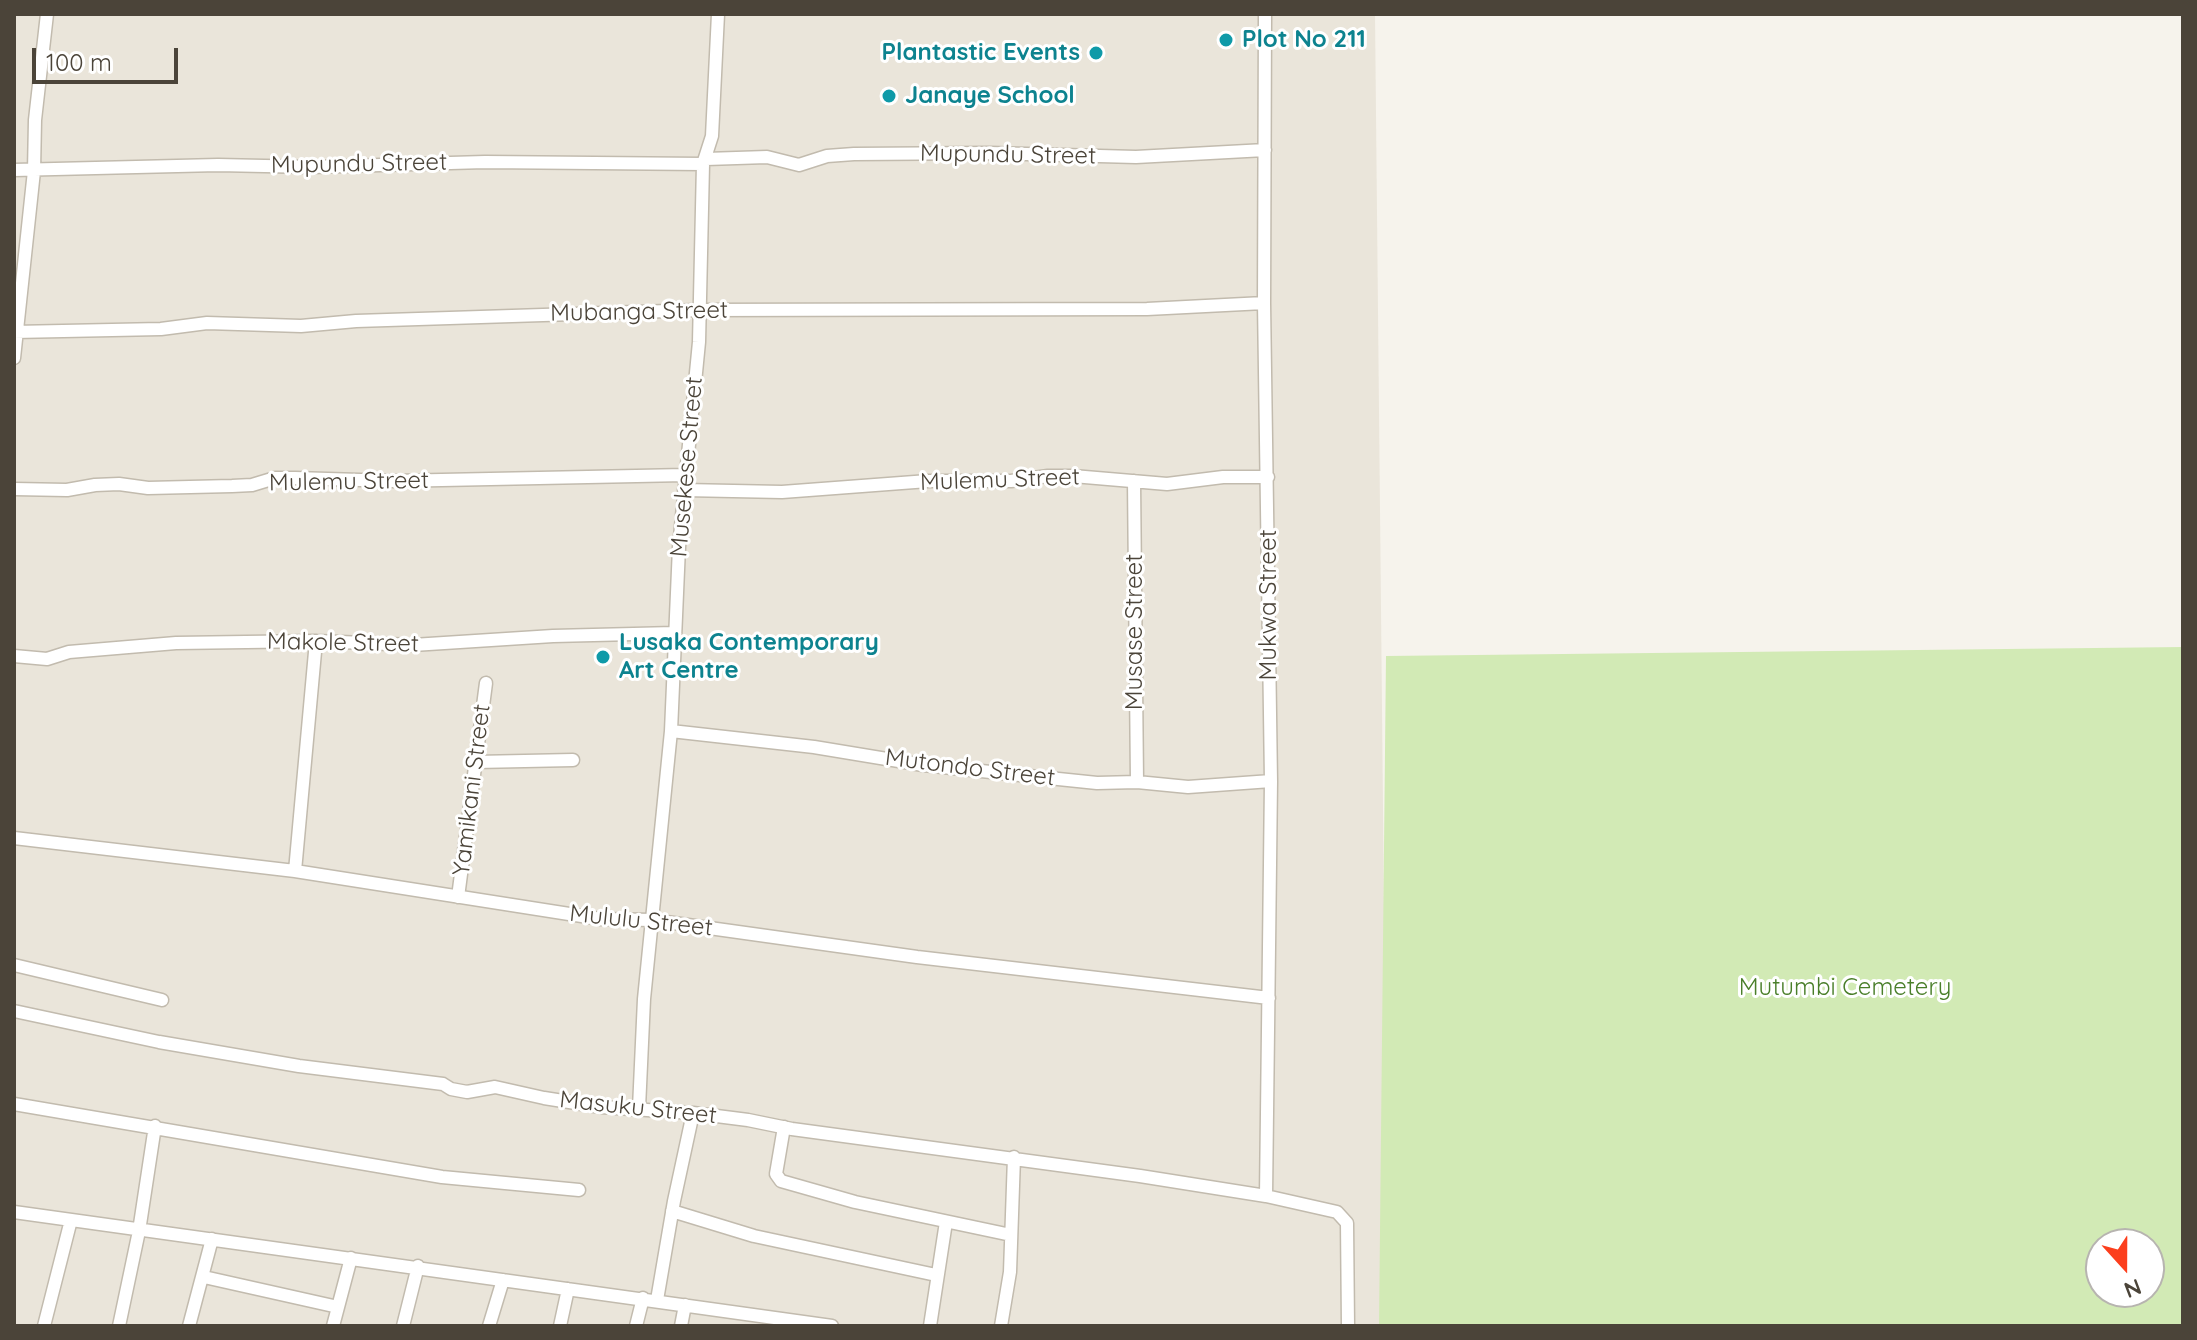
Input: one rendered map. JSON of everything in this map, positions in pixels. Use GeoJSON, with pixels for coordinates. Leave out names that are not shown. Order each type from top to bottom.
{"type":"FeatureCollection","features":[{"type":"Feature","properties":{"kind":"street"},"geometry":{"type":"LineString","coordinates":[[14,358],[47,19],[32,14]]}},
{"type":"Feature","properties":{"kind":"street","name":"Musekese Street"},"geometry":{"type":"LineString","coordinates":[[639,1108],[644,999],[671,731],[685,475],[699,342],[704,162],[712,136],[718,14]]}},
{"type":"Feature","properties":{"kind":"street","name":"Mukwa Street"},"geometry":{"type":"LineString","coordinates":[[1265,14],[1264,303],[1271,781],[1266,1196]]}},
{"type":"Feature","properties":{"kind":"street","name":"Mupundu Street"},"geometry":{"type":"LineString","coordinates":[[14,170],[218,165],[311,167],[485,162],[704,162],[767,157],[799,165],[827,156],[854,154],[990,153],[1136,157],[1265,150]]}},
{"type":"Feature","properties":{"kind":"street","name":"Mubanga Street"},"geometry":{"type":"LineString","coordinates":[[15,332],[161,329],[207,323],[301,326],[356,321],[699,310],[1147,309],[1264,303]]}},
{"type":"Feature","properties":{"kind":"street","name":"Mulemu Street"},"geometry":{"type":"LineString","coordinates":[[14,489],[67,490],[107,484],[148,488],[232,486],[285,478],[393,481],[685,475]]}},
{"type":"Feature","properties":{"kind":"street","name":"Mulemu Street"},"geometry":{"type":"LineString","coordinates":[[684,490],[782,492],[928,481],[1011,481],[1048,476],[1167,484],[1204,478],[1268,477]]}},
{"type":"Feature","properties":{"kind":"street","name":"Musase Street"},"geometry":{"type":"LineString","coordinates":[[1134,481],[1137,782]]}},
{"type":"Feature","properties":{"kind":"street","name":"Makole Street"},"geometry":{"type":"LineString","coordinates":[[14,656],[38,659],[69,652],[176,643],[316,641],[413,645],[553,636],[674,633]]}},
{"type":"Feature","properties":{"kind":"street"},"geometry":{"type":"LineString","coordinates":[[295,871],[316,641]]}},
{"type":"Feature","properties":{"kind":"street","name":"Yamikani Street"},"geometry":{"type":"LineString","coordinates":[[458,897],[486,683]]}},
{"type":"Feature","properties":{"kind":"street","name":"Mutondo Street"},"geometry":{"type":"LineString","coordinates":[[671,731],[814,747],[923,765],[1097,783],[1137,782],[1188,787],[1271,781]]}},
{"type":"Feature","properties":{"kind":"street"},"geometry":{"type":"LineString","coordinates":[[476,762],[573,760]]}},
{"type":"Feature","properties":{"kind":"street","name":"Mululu Street"},"geometry":{"type":"LineString","coordinates":[[14,838],[295,871],[601,919],[652,920],[917,957],[1269,998]]}},
{"type":"Feature","properties":{"kind":"street"},"geometry":{"type":"LineString","coordinates":[[14,965],[162,1000]]}},
{"type":"Feature","properties":{"kind":"street","name":"Masuku Street"},"geometry":{"type":"LineString","coordinates":[[14,1011],[188,1047],[299,1066],[443,1084],[467,1092],[495,1087],[601,1107],[693,1113],[1014,1157],[1266,1196],[1337,1212],[1347,1223],[1348,1326]]}},
{"type":"Feature","properties":{"kind":"street"},"geometry":{"type":"LineString","coordinates":[[14,1104],[442,1177],[579,1190]]}},
{"type":"Feature","properties":{"kind":"street"},"geometry":{"type":"LineString","coordinates":[[657,1300],[693,1113]]}},
{"type":"Feature","properties":{"kind":"street"},"geometry":{"type":"LineString","coordinates":[[119,1326],[139,1231],[155,1126]]}},
{"type":"Feature","properties":{"kind":"street"},"geometry":{"type":"LineString","coordinates":[[784,1127],[776,1174],[781,1181],[855,1202],[1011,1235]]}},
{"type":"Feature","properties":{"kind":"street"},"geometry":{"type":"LineString","coordinates":[[1001,1326],[1010,1272],[1014,1157]]}},
{"type":"Feature","properties":{"kind":"street"},"geometry":{"type":"LineString","coordinates":[[672,1211],[754,1236],[936,1275]]}},
{"type":"Feature","properties":{"kind":"street"},"geometry":{"type":"LineString","coordinates":[[14,1212],[832,1326]]}},
{"type":"Feature","properties":{"kind":"street"},"geometry":{"type":"LineString","coordinates":[[44,1326],[71,1220]]}},
{"type":"Feature","properties":{"kind":"street"},"geometry":{"type":"LineString","coordinates":[[930,1326],[946,1222]]}},
{"type":"Feature","properties":{"kind":"street"},"geometry":{"type":"LineString","coordinates":[[189,1326],[212,1239]]}},
{"type":"Feature","properties":{"kind":"street"},"geometry":{"type":"LineString","coordinates":[[333,1326],[351,1258]]}},
{"type":"Feature","properties":{"kind":"street"},"geometry":{"type":"LineString","coordinates":[[403,1326],[418,1266]]}},
{"type":"Feature","properties":{"kind":"street"},"geometry":{"type":"LineString","coordinates":[[204,1277],[338,1307]]}},
{"type":"Feature","properties":{"kind":"street"},"geometry":{"type":"LineString","coordinates":[[489,1326],[503,1280]]}},
{"type":"Feature","properties":{"kind":"street"},"geometry":{"type":"LineString","coordinates":[[560,1326],[568,1289]]}},
{"type":"Feature","properties":{"kind":"street"},"geometry":{"type":"LineString","coordinates":[[636,1326],[643,1298]]}},
{"type":"Feature","properties":{"kind":"street"},"geometry":{"type":"LineString","coordinates":[[681,1326],[685,1305]]}},
{"type":"Feature","properties":{"kind":"shaded area"},"geometry":{"type":"Polygon","coordinates":[[[14,14],[1375,14],[1386,1104],[1382,1326],[14,1326],[14,14]]]}},
{"type":"Feature","properties":{"kind":"green space","name":"Mutumbi Cemetery"},"geometry":{"type":"Polygon","coordinates":[[[2183,647],[2183,1326],[1379,1326],[1386,656],[2183,647]]]}},
{"type":"Feature","properties":{"kind":"place","name":"Plot No 211"},"geometry":{"type":"Point","coordinates":[1226,40]}},
{"type":"Feature","properties":{"kind":"place","name":"Plantastic Events"},"geometry":{"type":"Point","coordinates":[1096,53]}},
{"type":"Feature","properties":{"kind":"place","name":"Janaye School"},"geometry":{"type":"Point","coordinates":[889,96]}},
{"type":"Feature","properties":{"kind":"place","name":"Lusaka Contemporary Art Centre"},"geometry":{"type":"Point","coordinates":[603,657]}}]}
